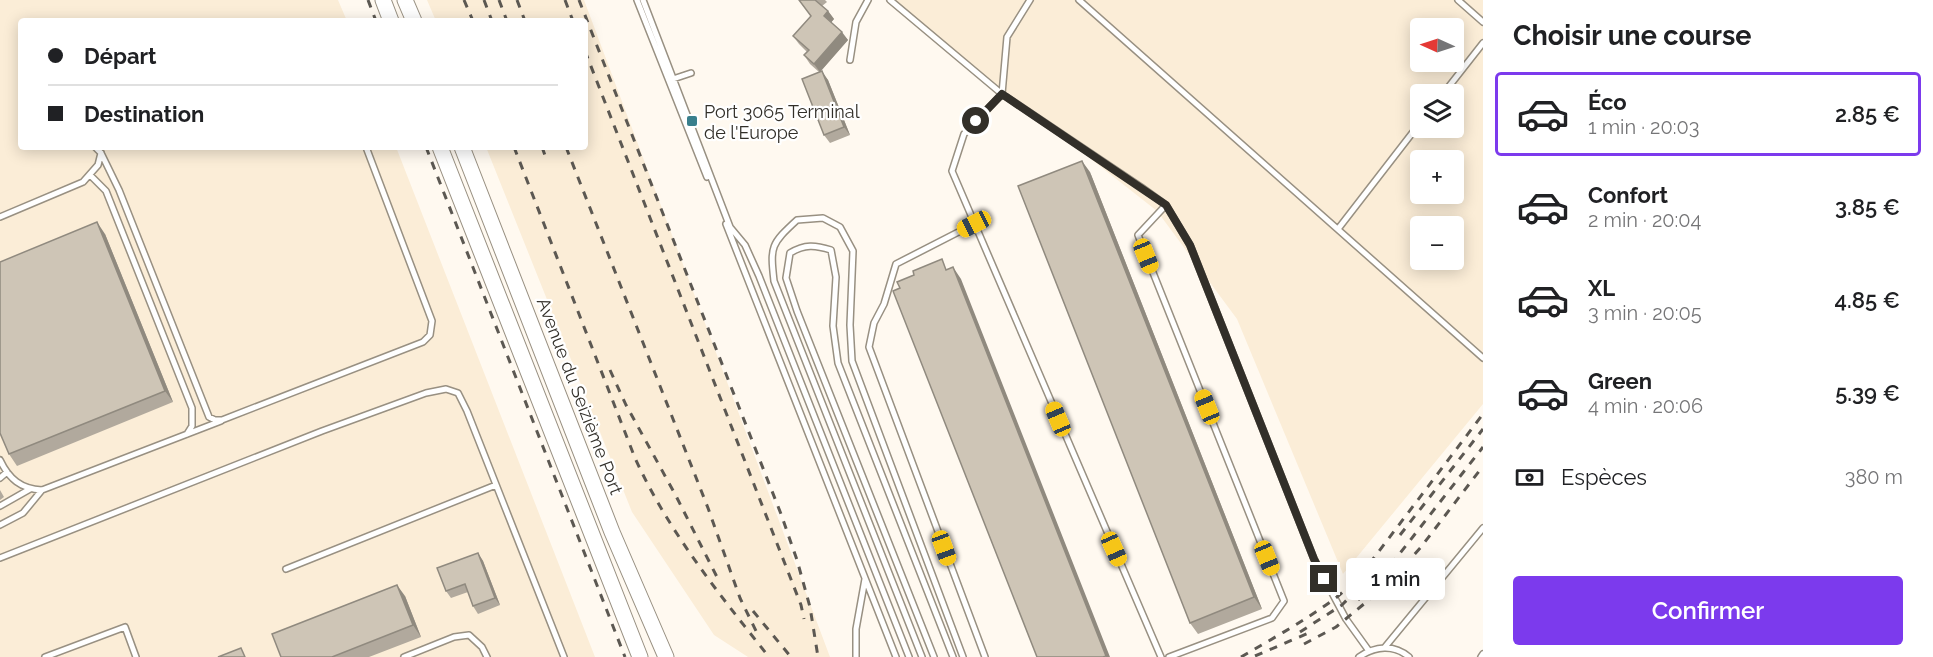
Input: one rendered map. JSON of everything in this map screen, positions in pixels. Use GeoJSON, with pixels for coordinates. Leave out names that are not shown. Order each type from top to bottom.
{"type":"FeatureCollection","features":[{"type":"Feature","properties":{"kind":"main road"},"geometry":{"type":"LineString","coordinates":[[383,0],[390,18]]}},
{"type":"Feature","properties":{"kind":"main road"},"geometry":{"type":"LineString","coordinates":[[405,0],[413,18]]}},
{"type":"Feature","properties":{"kind":"main road"},"geometry":{"type":"LineString","coordinates":[[441,150],[640,657]]}},
{"type":"Feature","properties":{"kind":"main road","name":"Avenue du Seizième Port"},"geometry":{"type":"LineString","coordinates":[[463,150],[612,532],[666,657]]}},
{"type":"Feature","properties":{"kind":"lane"},"geometry":{"type":"LineString","coordinates":[[637,0],[729,226],[745,245],[759,276],[909,657]]}},
{"type":"Feature","properties":{"kind":"lane"},"geometry":{"type":"LineString","coordinates":[[643,0],[896,657]]}},
{"type":"Feature","properties":{"kind":"lane"},"geometry":{"type":"LineString","coordinates":[[850,60],[856,22],[868,0]]}},
{"type":"Feature","properties":{"kind":"lane"},"geometry":{"type":"LineString","coordinates":[[890,0],[1002,94],[1166,205],[1190,245],[1314,559],[1346,619],[1369,651]]}},
{"type":"Feature","properties":{"kind":"lane"},"geometry":{"type":"LineString","coordinates":[[1030,0],[1007,37],[1002,94],[963,134],[952,171],[1161,657]]}},
{"type":"Feature","properties":{"kind":"lane"},"geometry":{"type":"LineString","coordinates":[[1079,0],[1483,358]]}},
{"type":"Feature","properties":{"kind":"lane"},"geometry":{"type":"LineString","coordinates":[[1458,0],[1483,22]]}},
{"type":"Feature","properties":{"kind":"lane"},"geometry":{"type":"LineString","coordinates":[[1451,84],[1483,43]]}},
{"type":"Feature","properties":{"kind":"lane"},"geometry":{"type":"LineString","coordinates":[[673,79],[691,73]]}},
{"type":"Feature","properties":{"kind":"lane"},"geometry":{"type":"LineString","coordinates":[[1338,229],[1410,136]]}},
{"type":"Feature","properties":{"kind":"lane"},"geometry":{"type":"LineString","coordinates":[[0,217],[83,182],[98,165],[97,150]]}},
{"type":"Feature","properties":{"kind":"lane"},"geometry":{"type":"LineString","coordinates":[[98,150],[119,190],[209,417],[222,420]]}},
{"type":"Feature","properties":{"kind":"lane"},"geometry":{"type":"LineString","coordinates":[[0,460],[11,479],[30,489],[42,490],[423,342],[430,335],[432,321],[367,150]]}},
{"type":"Feature","properties":{"kind":"lane"},"geometry":{"type":"LineString","coordinates":[[90,175],[106,190],[192,408],[192,426],[187,434]]}},
{"type":"Feature","properties":{"kind":"lane"},"geometry":{"type":"LineString","coordinates":[[1166,205],[1138,235],[1284,602],[1272,618],[1169,657]]}},
{"type":"Feature","properties":{"kind":"lane"},"geometry":{"type":"LineString","coordinates":[[922,657],[774,281],[771,255],[776,239],[797,220],[823,218],[840,227],[853,251],[850,325],[852,361],[963,657]]}},
{"type":"Feature","properties":{"kind":"lane"},"geometry":{"type":"LineString","coordinates":[[974,224],[896,264],[884,304],[874,323],[869,348],[985,657]]}},
{"type":"Feature","properties":{"kind":"lane"},"geometry":{"type":"LineString","coordinates":[[934,657],[786,278],[790,253],[802,246],[816,245],[831,250],[836,277],[833,326],[838,363],[953,657]]}},
{"type":"Feature","properties":{"kind":"lane"},"geometry":{"type":"LineString","coordinates":[[0,558],[321,431],[446,388],[458,393],[564,657]]}},
{"type":"Feature","properties":{"kind":"lane"},"geometry":{"type":"LineString","coordinates":[[0,478],[7,472]]}},
{"type":"Feature","properties":{"kind":"lane"},"geometry":{"type":"LineString","coordinates":[[286,569],[496,485]]}},
{"type":"Feature","properties":{"kind":"lane"},"geometry":{"type":"LineString","coordinates":[[0,506],[30,489]]}},
{"type":"Feature","properties":{"kind":"lane"},"geometry":{"type":"LineString","coordinates":[[0,525],[22,513],[42,490]]}},
{"type":"Feature","properties":{"kind":"lane"},"geometry":{"type":"LineString","coordinates":[[1385,647],[1483,528]]}},
{"type":"Feature","properties":{"kind":"lane"},"geometry":{"type":"LineString","coordinates":[[856,657],[856,629],[865,578]]}},
{"type":"Feature","properties":{"kind":"lane"},"geometry":{"type":"LineString","coordinates":[[45,657],[125,627],[136,657]]}},
{"type":"Feature","properties":{"kind":"lane"},"geometry":{"type":"LineString","coordinates":[[404,657],[454,637],[470,635],[482,647],[487,657]]}},
{"type":"Feature","properties":{"kind":"lane"},"geometry":{"type":"LineString","coordinates":[[1359,657],[1369,651],[1385,647],[1396,649],[1409,657]]}},
{"type":"Feature","properties":{"kind":"shaded area"},"geometry":{"type":"Polygon","coordinates":[[[0,0],[338,0],[346,18],[18,18],[18,150],[397,150],[595,657],[0,657],[0,0]]]}},
{"type":"Feature","properties":{"kind":"shaded area"},"geometry":{"type":"Polygon","coordinates":[[[427,0],[584,0],[830,657],[748,657],[714,635],[632,512],[487,150],[588,150],[588,18],[435,18],[427,0]]]}},
{"type":"Feature","properties":{"kind":"shaded area"},"geometry":{"type":"Polygon","coordinates":[[[889,0],[1483,0],[1483,404],[1343,574],[1237,319],[1157,211],[889,0]]]}},
{"type":"Feature","properties":{"kind":"building"},"geometry":{"type":"Polygon","coordinates":[[[799,0],[815,0],[828,11],[824,16],[842,32],[814,64],[804,55],[809,50],[793,36],[811,16],[799,0]]]}},
{"type":"Feature","properties":{"kind":"building"},"geometry":{"type":"Polygon","coordinates":[[[822,71],[844,127],[824,135],[802,79],[822,71]]]}},
{"type":"Feature","properties":{"kind":"building"},"geometry":{"type":"Polygon","coordinates":[[[1082,161],[1254,597],[1190,623],[1018,186],[1082,161]]]}},
{"type":"Feature","properties":{"kind":"building"},"geometry":{"type":"Polygon","coordinates":[[[97,222],[165,391],[9,454],[0,433],[0,262],[97,222]]]}},
{"type":"Feature","properties":{"kind":"building"},"geometry":{"type":"Polygon","coordinates":[[[942,259],[946,270],[953,267],[1106,656],[1037,657],[893,291],[900,288],[897,282],[914,275],[913,271],[942,259]]]}},
{"type":"Feature","properties":{"kind":"building"},"geometry":{"type":"Polygon","coordinates":[[[478,553],[495,598],[473,606],[465,584],[446,591],[437,568],[478,553]]]}},
{"type":"Feature","properties":{"kind":"building"},"geometry":{"type":"Polygon","coordinates":[[[397,585],[413,625],[332,657],[281,657],[272,634],[397,585]]]}},
{"type":"Feature","properties":{"kind":"building"},"geometry":{"type":"Polygon","coordinates":[[[241,648],[245,657],[218,657],[241,648]]]}},
{"type":"Feature","properties":{"kind":"railway"},"geometry":{"type":"LineString","coordinates":[[368,0],[375,18]]}},
{"type":"Feature","properties":{"kind":"railway"},"geometry":{"type":"LineString","coordinates":[[464,0],[472,18]]}},
{"type":"Feature","properties":{"kind":"railway"},"geometry":{"type":"LineString","coordinates":[[484,0],[491,18]]}},
{"type":"Feature","properties":{"kind":"railway"},"geometry":{"type":"LineString","coordinates":[[499,0],[506,18]]}},
{"type":"Feature","properties":{"kind":"railway"},"geometry":{"type":"LineString","coordinates":[[517,0],[524,18]]}},
{"type":"Feature","properties":{"kind":"railway"},"geometry":{"type":"LineString","coordinates":[[565,0],[572,18]]}},
{"type":"Feature","properties":{"kind":"railway"},"geometry":{"type":"LineString","coordinates":[[579,0],[586,18]]}},
{"type":"Feature","properties":{"kind":"railway"},"geometry":{"type":"LineString","coordinates":[[588,23],[781,514],[810,607],[818,657]]}},
{"type":"Feature","properties":{"kind":"railway"},"geometry":{"type":"LineString","coordinates":[[588,59],[801,605],[804,619]]}},
{"type":"Feature","properties":{"kind":"railway"},"geometry":{"type":"LineString","coordinates":[[427,150],[625,657]]}},
{"type":"Feature","properties":{"kind":"railway"},"geometry":{"type":"LineString","coordinates":[[515,150],[635,458],[648,485],[696,561],[769,657]]}},
{"type":"Feature","properties":{"kind":"railway"},"geometry":{"type":"LineString","coordinates":[[543,150],[547,161]]}},
{"type":"Feature","properties":{"kind":"railway"},"geometry":{"type":"LineString","coordinates":[[567,150],[708,508],[740,598],[757,633]]}},
{"type":"Feature","properties":{"kind":"railway"},"geometry":{"type":"LineString","coordinates":[[610,370],[626,405],[719,581]]}},
{"type":"Feature","properties":{"kind":"railway"},"geometry":{"type":"LineString","coordinates":[[1241,657],[1311,615],[1348,587],[1370,563],[1483,414]]}},
{"type":"Feature","properties":{"kind":"railway"},"geometry":{"type":"LineString","coordinates":[[1400,535],[1483,429]]}},
{"type":"Feature","properties":{"kind":"railway"},"geometry":{"type":"LineString","coordinates":[[1358,600],[1383,575],[1483,447]]}},
{"type":"Feature","properties":{"kind":"railway"},"geometry":{"type":"LineString","coordinates":[[1304,644],[1336,627],[1387,585],[1421,547],[1483,466]]}},
{"type":"Feature","properties":{"kind":"railway"},"geometry":{"type":"LineString","coordinates":[[1300,632],[1342,605],[1363,583]]}},
{"type":"Feature","properties":{"kind":"railway"},"geometry":{"type":"LineString","coordinates":[[753,611],[791,657]]}},
{"type":"Feature","properties":{"kind":"railway"},"geometry":{"type":"LineString","coordinates":[[1255,656],[1311,632]]}},
{"type":"Feature","properties":{"kind":"place","name":"Port 3065 Terminal de l'Europe"},"geometry":{"type":"Point","coordinates":[692,121]}},
{"type":"Feature","properties":{"kind":"route"},"geometry":{"type":"LineString","coordinates":[[976,121],[1002,94],[1166,205],[1190,245],[1314,559],[1324,579]]}}]}
